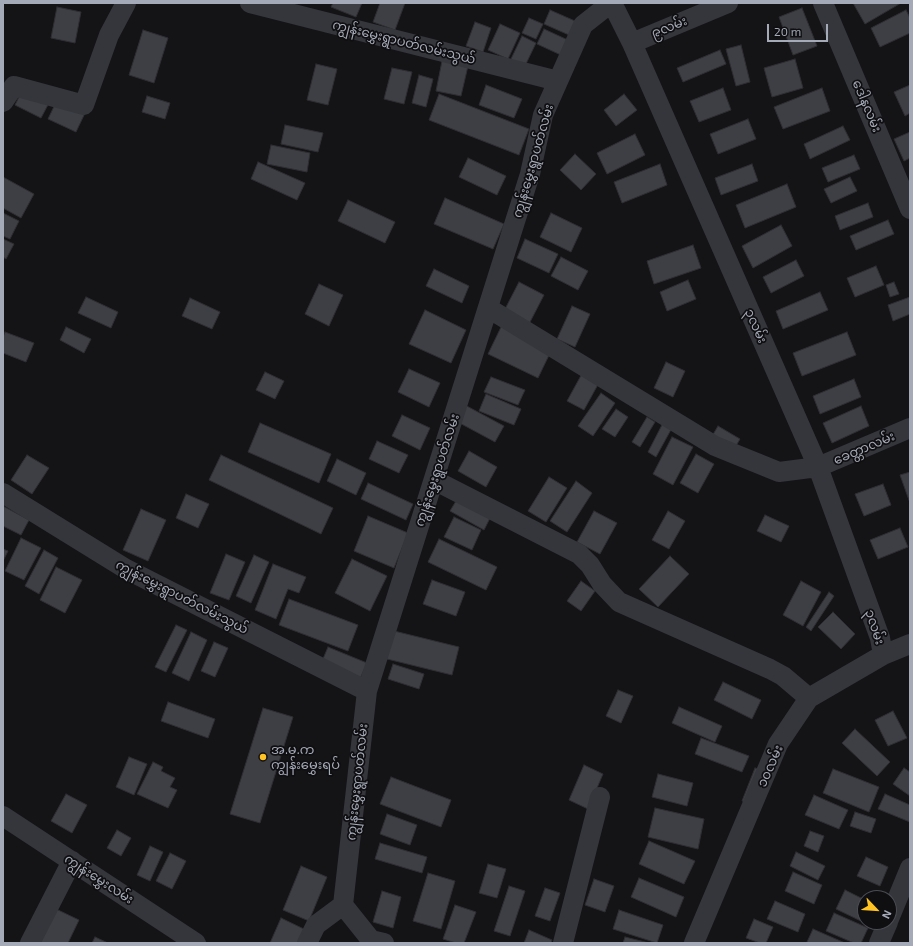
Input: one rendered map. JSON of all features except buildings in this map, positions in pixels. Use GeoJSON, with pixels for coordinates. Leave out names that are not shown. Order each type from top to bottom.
{"type":"FeatureCollection","features":[{"type":"Feature","properties":{"kind":"street"},"geometry":{"type":"LineString","coordinates":[[3,102],[14,86],[84,105],[109,35],[126,3]]}},
{"type":"Feature","properties":{"kind":"street","name":"ကျွန်းမွှေးရွာပတ်လမ်းသွယ်"},"geometry":{"type":"LineString","coordinates":[[250,3],[558,81]]}},
{"type":"Feature","properties":{"kind":"street","name":"ကျွန်းမွှေးရွာပတ်လမ်း"},"geometry":{"type":"LineString","coordinates":[[344,905],[366,691],[530,174],[543,115],[583,25],[612,3]]}},
{"type":"Feature","properties":{"kind":"street","name":"၃လမ်း"},"geometry":{"type":"LineString","coordinates":[[612,3],[632,42],[818,467],[880,638],[883,655]]}},
{"type":"Feature","properties":{"kind":"street","name":"၉လမ်း"},"geometry":{"type":"LineString","coordinates":[[632,42],[728,3]]}},
{"type":"Feature","properties":{"kind":"street","name":"ဒေါနလမ်း"},"geometry":{"type":"LineString","coordinates":[[823,3],[910,209]]}},
{"type":"Feature","properties":{"kind":"street","name":"ခေတ္တာလမ်း"},"geometry":{"type":"LineString","coordinates":[[488,308],[715,446],[779,472],[818,467],[910,428]]}},
{"type":"Feature","properties":{"kind":"street"},"geometry":{"type":"LineString","coordinates":[[434,480],[579,554],[590,565],[602,584],[619,602],[770,669],[783,676],[809,698]]}},
{"type":"Feature","properties":{"kind":"street","name":"ကျွန်းမွှေးရွာပတ်လမ်းသွယ်"},"geometry":{"type":"LineString","coordinates":[[3,493],[126,569],[366,691]]}},
{"type":"Feature","properties":{"kind":"street","name":"၁၀လမ်း"},"geometry":{"type":"LineString","coordinates":[[694,943],[778,744],[809,698],[883,655],[910,644]]}},
{"type":"Feature","properties":{"kind":"street"},"geometry":{"type":"LineString","coordinates":[[563,943],[600,797]]}},
{"type":"Feature","properties":{"kind":"street","name":"ကျွန်းမွှေးလမ်း"},"geometry":{"type":"LineString","coordinates":[[3,816],[196,943]]}},
{"type":"Feature","properties":{"kind":"street"},"geometry":{"type":"LineString","coordinates":[[30,943],[72,861]]}},
{"type":"Feature","properties":{"kind":"street"},"geometry":{"type":"LineString","coordinates":[[897,899],[910,868]]}},
{"type":"Feature","properties":{"kind":"street"},"geometry":{"type":"LineString","coordinates":[[307,943],[316,925],[344,905],[371,940],[384,943]]}},
{"type":"Feature","properties":{"kind":"street"},"geometry":{"type":"LineString","coordinates":[[879,943],[885,930]]}},
{"type":"Feature","properties":{"kind":"place","name":"အ.မ.က ကျွန်းမွှေးရပ်"},"geometry":{"type":"Point","coordinates":[263,757]}}]}
